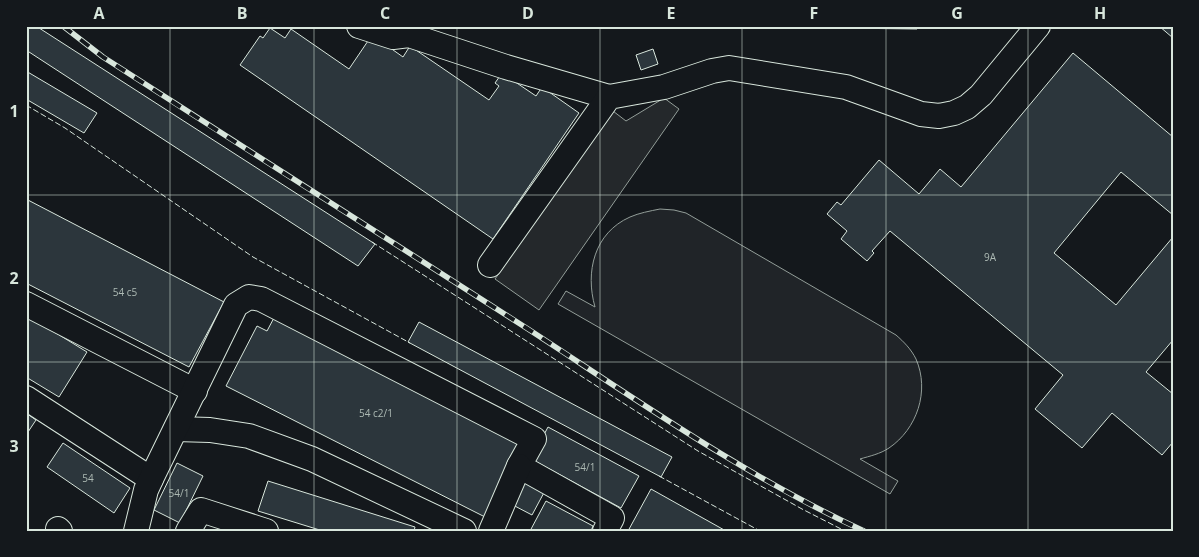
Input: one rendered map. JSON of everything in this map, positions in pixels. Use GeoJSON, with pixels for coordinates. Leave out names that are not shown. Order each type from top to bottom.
{"type":"FeatureCollection","features":[{"type":"Feature","properties":{"kind":"lane"},"geometry":{"type":"LineString","coordinates":[[359,26],[392,37],[409,35],[506,67],[609,96],[664,87],[712,70],[730,68],[846,87],[922,114],[939,116],[954,113],[967,107],[981,94],[1038,26]]}},
{"type":"Feature","properties":{"kind":"lane"},"geometry":{"type":"LineString","coordinates":[[490,265],[609,96]]}},
{"type":"Feature","properties":{"kind":"lane"},"geometry":{"type":"LineString","coordinates":[[136,531],[146,490],[236,305],[249,297],[262,299],[534,439],[491,531]]}},
{"type":"Feature","properties":{"kind":"lane"},"geometry":{"type":"LineString","coordinates":[[26,304],[195,391]]}},
{"type":"Feature","properties":{"kind":"lane"},"geometry":{"type":"LineString","coordinates":[[26,398],[152,479]]}},
{"type":"Feature","properties":{"kind":"lane"},"geometry":{"type":"LineString","coordinates":[[176,429],[210,430],[249,436],[312,459],[464,531]]}},
{"type":"Feature","properties":{"kind":"lane"},"geometry":{"type":"LineString","coordinates":[[520,466],[612,518],[605,531]]}},
{"type":"Feature","properties":{"kind":"lane"},"geometry":{"type":"LineString","coordinates":[[188,531],[201,510],[266,531]]}},
{"type":"Feature","properties":{"kind":"shaded area"},"geometry":{"type":"Polygon","coordinates":[[[664,98],[679,109],[539,310],[495,279],[613,111],[626,121],[664,98]]]}},
{"type":"Feature","properties":{"kind":"shaded area"},"geometry":{"type":"Polygon","coordinates":[[[660,209],[686,213],[896,335],[910,349],[916,359],[922,384],[921,396],[914,420],[899,440],[889,448],[860,459],[898,481],[890,494],[558,304],[566,291],[595,307],[592,294],[592,267],[600,243],[618,224],[630,217],[660,209]]]}},
{"type":"Feature","properties":{"kind":"building"},"geometry":{"type":"Polygon","coordinates":[[[26,26],[36,26],[375,244],[358,266],[26,50],[26,26]]]}},
{"type":"Feature","properties":{"kind":"building"},"geometry":{"type":"Polygon","coordinates":[[[839,26],[917,26],[917,29],[839,28],[839,26]]]}},
{"type":"Feature","properties":{"kind":"building"},"geometry":{"type":"Polygon","coordinates":[[[1159,26],[1173,26],[1173,38],[1159,26]]]}},
{"type":"Feature","properties":{"kind":"building"},"geometry":{"type":"Polygon","coordinates":[[[270,28],[285,38],[291,29],[349,69],[372,35],[403,57],[410,46],[489,100],[499,86],[495,83],[502,73],[536,96],[542,87],[579,113],[493,239],[240,65],[260,36],[263,38],[270,28]]]}},
{"type":"Feature","properties":{"kind":"building"},"geometry":{"type":"Polygon","coordinates":[[[653,49],[658,64],[641,70],[636,55],[653,49]]]}},
{"type":"Feature","properties":{"kind":"building"},"geometry":{"type":"Polygon","coordinates":[[[1073,53],[1173,137],[1173,215],[1121,172],[1054,253],[1116,305],[1173,237],[1173,340],[1146,372],[1173,394],[1173,442],[1162,455],[1112,413],[1082,448],[1035,409],[1063,375],[890,231],[872,251],[874,253],[867,261],[841,239],[847,231],[827,214],[837,202],[841,205],[879,160],[919,194],[940,169],[961,187],[1073,53]]]}},
{"type":"Feature","properties":{"kind":"building"},"geometry":{"type":"Polygon","coordinates":[[[26,71],[97,113],[84,133],[26,99],[26,71]]]}},
{"type":"Feature","properties":{"kind":"building"},"geometry":{"type":"Polygon","coordinates":[[[26,199],[224,302],[189,367],[26,283],[26,199]]]}},
{"type":"Feature","properties":{"kind":"building"},"geometry":{"type":"Polygon","coordinates":[[[276,314],[526,441],[487,518],[226,386],[257,326],[267,331],[276,314]]]}},
{"type":"Feature","properties":{"kind":"building"},"geometry":{"type":"Polygon","coordinates":[[[30,317],[87,352],[59,397],[26,377],[26,322],[30,317]]]}},
{"type":"Feature","properties":{"kind":"building"},"geometry":{"type":"Polygon","coordinates":[[[419,322],[672,457],[661,477],[408,342],[419,322]]]}},
{"type":"Feature","properties":{"kind":"building"},"geometry":{"type":"Polygon","coordinates":[[[26,413],[36,420],[26,435],[26,413]]]}},
{"type":"Feature","properties":{"kind":"building"},"geometry":{"type":"Polygon","coordinates":[[[548,427],[639,476],[621,508],[531,459],[548,427]]]}},
{"type":"Feature","properties":{"kind":"building"},"geometry":{"type":"Polygon","coordinates":[[[63,443],[130,488],[114,513],[47,467],[63,443]]]}},
{"type":"Feature","properties":{"kind":"building"},"geometry":{"type":"Polygon","coordinates":[[[177,463],[203,476],[180,523],[154,510],[177,463]]]}},
{"type":"Feature","properties":{"kind":"building"},"geometry":{"type":"Polygon","coordinates":[[[527,476],[547,487],[532,515],[511,504],[527,476]]]}},
{"type":"Feature","properties":{"kind":"building"},"geometry":{"type":"Polygon","coordinates":[[[268,481],[415,527],[414,531],[323,531],[258,511],[268,481]]]}},
{"type":"Feature","properties":{"kind":"building"},"geometry":{"type":"Polygon","coordinates":[[[651,489],[726,531],[628,531],[651,489]]]}},
{"type":"Feature","properties":{"kind":"building"},"geometry":{"type":"Polygon","coordinates":[[[546,501],[593,526],[591,531],[530,531],[546,501]]]}},
{"type":"Feature","properties":{"kind":"railway"},"geometry":{"type":"LineString","coordinates":[[63,26],[103,57],[692,436],[777,486],[864,531]]}},
{"type":"Feature","properties":{"kind":"fence"},"geometry":{"type":"LineString","coordinates":[[26,105],[65,128],[253,257],[410,343]]}},
{"type":"Feature","properties":{"kind":"fence"},"geometry":{"type":"LineString","coordinates":[[372,242],[698,451],[845,531]]}},
{"type":"Feature","properties":{"kind":"fence"},"geometry":{"type":"LineString","coordinates":[[659,476],[760,531]]}}]}
